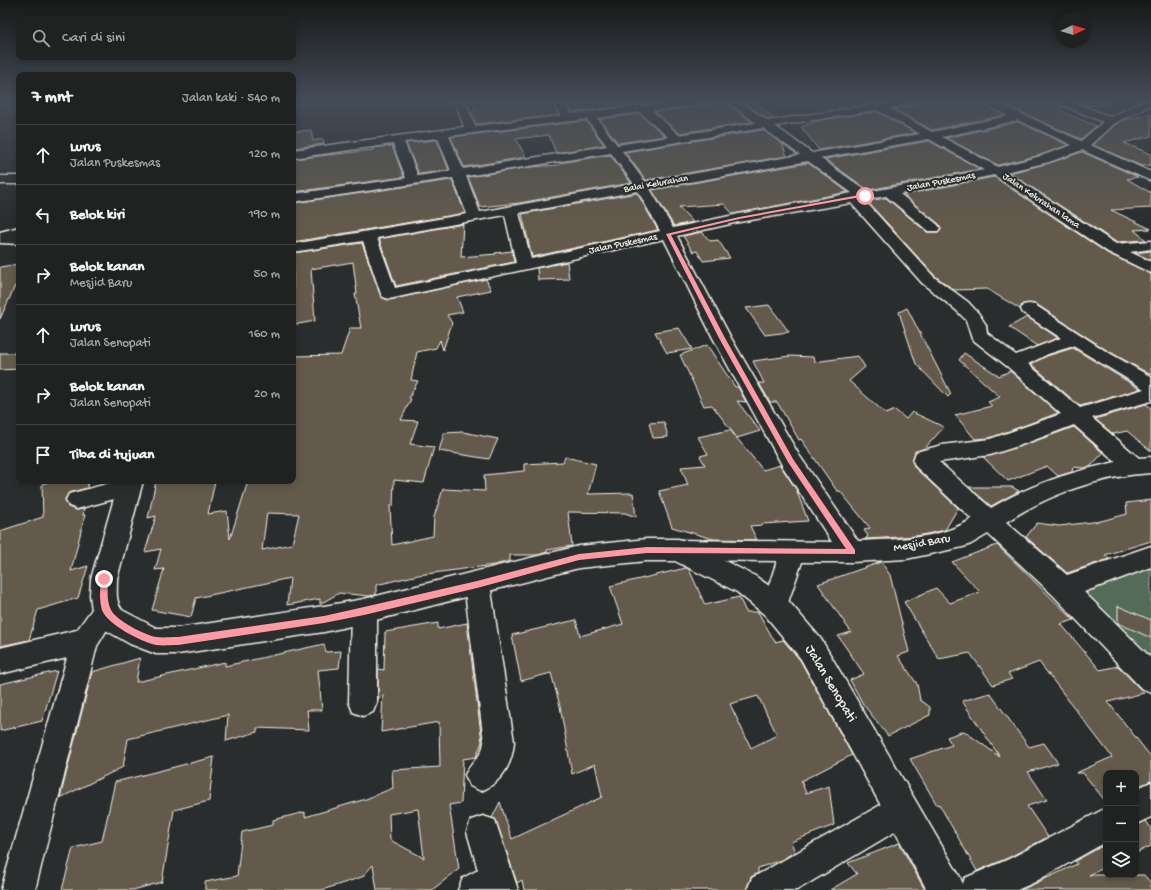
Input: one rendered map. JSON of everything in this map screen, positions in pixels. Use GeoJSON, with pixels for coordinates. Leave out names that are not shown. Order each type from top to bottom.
{"type":"FeatureCollection","features":[{"type":"Feature","properties":{"kind":"main road"},"geometry":{"type":"LineString","coordinates":[[0,237],[16,239]]}},
{"type":"Feature","properties":{"kind":"main road"},"geometry":{"type":"LineString","coordinates":[[106,610],[103,595],[104,579],[130,484]]}},
{"type":"Feature","properties":{"kind":"main road","name":"Jalan Senopati"},"geometry":{"type":"LineString","coordinates":[[106,610],[112,619],[140,635],[156,641],[168,642],[209,638],[364,611],[477,584],[579,557],[647,550],[678,550],[746,584],[775,606],[811,649],[948,890]]}},
{"type":"Feature","properties":{"kind":"street"},"geometry":{"type":"LineString","coordinates":[[296,154],[379,142]]}},
{"type":"Feature","properties":{"kind":"street"},"geometry":{"type":"LineString","coordinates":[[398,142],[413,180]]}},
{"type":"Feature","properties":{"kind":"street"},"geometry":{"type":"LineString","coordinates":[[445,142],[451,152],[457,174],[475,217]]}},
{"type":"Feature","properties":{"kind":"street"},"geometry":{"type":"LineString","coordinates":[[610,142],[642,186],[669,234],[722,338],[791,460],[852,552]]}},
{"type":"Feature","properties":{"kind":"street"},"geometry":{"type":"LineString","coordinates":[[296,198],[457,174],[654,142]]}},
{"type":"Feature","properties":{"kind":"street"},"geometry":{"type":"LineString","coordinates":[[788,142],[810,157],[859,197],[928,280],[962,306],[973,318],[977,325],[978,336],[1015,363],[1076,416],[1143,466]]}},
{"type":"Feature","properties":{"kind":"street","name":"Balai Kelurahan"},"geometry":{"type":"LineString","coordinates":[[296,248],[369,236],[896,142]]}},
{"type":"Feature","properties":{"kind":"street","name":"Jalan Kelurahan lama"},"geometry":{"type":"LineString","coordinates":[[944,142],[996,171],[1113,249],[1137,263],[1151,268]]}},
{"type":"Feature","properties":{"kind":"street"},"geometry":{"type":"LineString","coordinates":[[1072,142],[1151,177]]}},
{"type":"Feature","properties":{"kind":"street"},"geometry":{"type":"LineString","coordinates":[[1082,146],[1087,142]]}},
{"type":"Feature","properties":{"kind":"street","name":"Jalan Puskesmas"},"geometry":{"type":"LineString","coordinates":[[369,236],[389,294],[487,275],[739,218],[889,192],[996,171],[1045,159],[1082,146]]}},
{"type":"Feature","properties":{"kind":"street"},"geometry":{"type":"LineString","coordinates":[[0,180],[16,180]]}},
{"type":"Feature","properties":{"kind":"street"},"geometry":{"type":"LineString","coordinates":[[889,192],[933,228]]}},
{"type":"Feature","properties":{"kind":"street"},"geometry":{"type":"LineString","coordinates":[[511,210],[525,266]]}},
{"type":"Feature","properties":{"kind":"street"},"geometry":{"type":"LineString","coordinates":[[0,237],[16,232]]}},
{"type":"Feature","properties":{"kind":"street"},"geometry":{"type":"LineString","coordinates":[[1113,249],[1151,245]]}},
{"type":"Feature","properties":{"kind":"street"},"geometry":{"type":"LineString","coordinates":[[1029,309],[1151,384]]}},
{"type":"Feature","properties":{"kind":"street"},"geometry":{"type":"LineString","coordinates":[[1015,363],[1042,350],[1074,338]]}},
{"type":"Feature","properties":{"kind":"street"},"geometry":{"type":"LineString","coordinates":[[1151,394],[1076,416],[1014,440],[990,447],[924,458],[927,465],[1063,588],[1151,678]]}},
{"type":"Feature","properties":{"kind":"street","name":"Mesjid Baru"},"geometry":{"type":"LineString","coordinates":[[678,550],[852,552],[906,549],[929,545],[963,536],[988,520],[1040,492],[1067,482],[1143,466]]}},
{"type":"Feature","properties":{"kind":"street"},"geometry":{"type":"LineString","coordinates":[[76,500],[130,484]]}},
{"type":"Feature","properties":{"kind":"street"},"geometry":{"type":"LineString","coordinates":[[775,606],[793,551]]}},
{"type":"Feature","properties":{"kind":"street"},"geometry":{"type":"LineString","coordinates":[[1063,588],[1151,556]]}},
{"type":"Feature","properties":{"kind":"street"},"geometry":{"type":"LineString","coordinates":[[477,584],[499,742],[495,762],[491,768],[481,775]]}},
{"type":"Feature","properties":{"kind":"street"},"geometry":{"type":"LineString","coordinates":[[18,890],[85,641],[106,610]]}},
{"type":"Feature","properties":{"kind":"street"},"geometry":{"type":"LineString","coordinates":[[363,702],[364,611]]}},
{"type":"Feature","properties":{"kind":"street"},"geometry":{"type":"LineString","coordinates":[[0,661],[85,641]]}},
{"type":"Feature","properties":{"kind":"street"},"geometry":{"type":"LineString","coordinates":[[1139,806],[1151,798]]}},
{"type":"Feature","properties":{"kind":"street"},"geometry":{"type":"LineString","coordinates":[[764,890],[902,810]]}},
{"type":"Feature","properties":{"kind":"street"},"geometry":{"type":"LineString","coordinates":[[977,890],[1021,871],[1103,826]]}},
{"type":"Feature","properties":{"kind":"street"},"geometry":{"type":"LineString","coordinates":[[483,832],[491,886]]}},
{"type":"Feature","properties":{"kind":"green space"},"geometry":{"type":"Polygon","coordinates":[[[1151,559],[1151,665],[1070,578],[1151,559]]]}},
{"type":"Feature","properties":{"kind":"building"},"geometry":{"type":"Polygon","coordinates":[[[296,142],[324,142],[324,144],[296,148],[296,142]]]}},
{"type":"Feature","properties":{"kind":"building"},"geometry":{"type":"Polygon","coordinates":[[[438,142],[449,170],[419,174],[406,143],[438,142]]]}},
{"type":"Feature","properties":{"kind":"building"},"geometry":{"type":"Polygon","coordinates":[[[453,142],[517,142],[526,157],[464,167],[453,142]]]}},
{"type":"Feature","properties":{"kind":"building"},"geometry":{"type":"Polygon","coordinates":[[[552,142],[601,142],[604,145],[556,153],[552,142]]]}},
{"type":"Feature","properties":{"kind":"building"},"geometry":{"type":"Polygon","coordinates":[[[691,142],[779,142],[782,144],[787,156],[646,180],[625,152],[691,142]]]}},
{"type":"Feature","properties":{"kind":"building"},"geometry":{"type":"Polygon","coordinates":[[[812,142],[867,142],[819,150],[812,142]]]}},
{"type":"Feature","properties":{"kind":"building"},"geometry":{"type":"Polygon","coordinates":[[[930,142],[980,169],[868,190],[825,159],[930,142]]]}},
{"type":"Feature","properties":{"kind":"building"},"geometry":{"type":"Polygon","coordinates":[[[953,142],[1060,142],[1068,145],[1041,155],[998,165],[953,142]]]}},
{"type":"Feature","properties":{"kind":"building"},"geometry":{"type":"Polygon","coordinates":[[[1097,142],[1130,142],[1124,143],[1151,154],[1151,165],[1142,166],[1093,145],[1097,142]]]}},
{"type":"Feature","properties":{"kind":"building"},"geometry":{"type":"Polygon","coordinates":[[[392,146],[404,177],[296,192],[296,159],[373,150],[372,148],[392,146]]]}},
{"type":"Feature","properties":{"kind":"building"},"geometry":{"type":"Polygon","coordinates":[[[1082,152],[1138,177],[1127,179],[1151,193],[1151,208],[1111,210],[1151,229],[1134,230],[1146,240],[1116,242],[1010,173],[1049,163],[1082,152]]]}},
{"type":"Feature","properties":{"kind":"building"},"geometry":{"type":"Polygon","coordinates":[[[610,155],[631,183],[519,203],[480,207],[468,177],[531,167],[560,165],[559,163],[610,155]]]}},
{"type":"Feature","properties":{"kind":"building"},"geometry":{"type":"Polygon","coordinates":[[[808,163],[848,192],[733,214],[724,204],[679,207],[693,222],[674,226],[652,190],[808,163]]]}},
{"type":"Feature","properties":{"kind":"building"},"geometry":{"type":"Polygon","coordinates":[[[994,177],[1107,253],[1151,274],[1151,375],[1105,349],[1036,304],[1023,304],[1020,309],[987,289],[954,290],[935,276],[867,201],[886,198],[927,232],[938,232],[941,229],[939,224],[903,195],[994,177]]]}},
{"type":"Feature","properties":{"kind":"building"},"geometry":{"type":"Polygon","coordinates":[[[452,180],[465,213],[296,241],[296,203],[452,180]]]}},
{"type":"Feature","properties":{"kind":"building"},"geometry":{"type":"Polygon","coordinates":[[[637,193],[658,230],[532,257],[522,214],[637,193]]]}},
{"type":"Feature","properties":{"kind":"building"},"geometry":{"type":"Polygon","coordinates":[[[463,224],[461,257],[512,251],[514,262],[396,286],[379,239],[463,224]]]}},
{"type":"Feature","properties":{"kind":"building"},"geometry":{"type":"Polygon","coordinates":[[[702,232],[710,241],[718,240],[730,258],[703,261],[697,251],[693,252],[683,236],[702,232]]]}},
{"type":"Feature","properties":{"kind":"building"},"geometry":{"type":"Polygon","coordinates":[[[362,243],[380,294],[383,298],[389,300],[486,279],[491,290],[457,297],[463,312],[447,315],[452,323],[443,350],[440,340],[436,348],[417,352],[411,380],[418,381],[409,398],[411,399],[401,420],[418,421],[410,444],[434,447],[424,483],[394,480],[393,506],[390,506],[392,545],[433,536],[434,517],[443,489],[485,491],[484,475],[524,471],[524,464],[563,462],[565,457],[596,464],[588,494],[633,493],[636,517],[625,513],[568,512],[572,546],[547,550],[547,552],[538,555],[510,555],[510,561],[494,565],[418,575],[376,585],[376,595],[369,596],[339,593],[320,604],[320,599],[287,605],[290,578],[196,598],[191,617],[152,610],[164,569],[155,570],[161,549],[145,552],[156,516],[148,518],[155,484],[214,484],[208,514],[227,511],[230,539],[247,484],[296,484],[296,356],[341,355],[350,328],[361,328],[355,294],[357,294],[353,262],[311,269],[315,321],[296,324],[296,253],[362,243]],[[267,513],[262,550],[292,544],[299,514],[267,513]]]}},
{"type":"Feature","properties":{"kind":"building"},"geometry":{"type":"Polygon","coordinates":[[[1151,251],[1151,260],[1135,253],[1151,251]]]}},
{"type":"Feature","properties":{"kind":"building"},"geometry":{"type":"Polygon","coordinates":[[[567,262],[569,279],[538,280],[537,268],[567,262]]]}},
{"type":"Feature","properties":{"kind":"building"},"geometry":{"type":"Polygon","coordinates":[[[16,264],[16,287],[15,286],[0,319],[0,267],[16,264]]]}},
{"type":"Feature","properties":{"kind":"building"},"geometry":{"type":"Polygon","coordinates":[[[769,305],[789,332],[765,335],[746,308],[769,305]]]}},
{"type":"Feature","properties":{"kind":"building"},"geometry":{"type":"Polygon","coordinates":[[[907,308],[951,394],[948,397],[916,364],[899,312],[907,308]]]}},
{"type":"Feature","properties":{"kind":"building"},"geometry":{"type":"Polygon","coordinates":[[[1027,317],[1058,338],[1037,346],[1009,327],[1027,317]]]}},
{"type":"Feature","properties":{"kind":"building"},"geometry":{"type":"Polygon","coordinates":[[[679,328],[692,349],[667,353],[655,332],[679,328]]]}},
{"type":"Feature","properties":{"kind":"building"},"geometry":{"type":"Polygon","coordinates":[[[707,345],[735,387],[738,387],[746,402],[737,401],[760,431],[737,438],[712,405],[704,406],[680,355],[707,345]]]}},
{"type":"Feature","properties":{"kind":"building"},"geometry":{"type":"Polygon","coordinates":[[[1073,348],[1140,389],[1080,406],[1031,364],[1047,356],[1073,348]]]}},
{"type":"Feature","properties":{"kind":"building"},"geometry":{"type":"Polygon","coordinates":[[[0,353],[16,353],[16,369],[0,370],[0,353]]]}},
{"type":"Feature","properties":{"kind":"building"},"geometry":{"type":"Polygon","coordinates":[[[964,353],[999,376],[1010,371],[1058,413],[990,438],[975,439],[955,415],[992,406],[988,402],[1000,397],[959,360],[964,353]]]}},
{"type":"Feature","properties":{"kind":"building"},"geometry":{"type":"Polygon","coordinates":[[[790,356],[813,357],[814,362],[858,356],[865,367],[849,381],[886,414],[895,410],[906,419],[912,412],[944,427],[925,448],[915,452],[912,461],[915,468],[958,508],[945,530],[917,536],[865,539],[868,536],[864,530],[870,528],[840,491],[837,491],[801,439],[799,440],[777,402],[770,402],[759,383],[764,383],[753,361],[790,356]]]}},
{"type":"Feature","properties":{"kind":"building"},"geometry":{"type":"Polygon","coordinates":[[[1146,404],[1151,408],[1151,451],[1127,431],[1113,434],[1095,419],[1146,404]]]}},
{"type":"Feature","properties":{"kind":"building"},"geometry":{"type":"Polygon","coordinates":[[[664,422],[668,437],[653,438],[649,423],[664,422]]]}},
{"type":"Feature","properties":{"kind":"building"},"geometry":{"type":"Polygon","coordinates":[[[1074,427],[1103,453],[1090,467],[1073,467],[1072,472],[1058,476],[1047,466],[1008,481],[983,457],[1021,446],[1074,427]]]}},
{"type":"Feature","properties":{"kind":"building"},"geometry":{"type":"Polygon","coordinates":[[[730,430],[763,470],[780,465],[796,489],[808,521],[750,526],[757,540],[713,539],[672,527],[659,491],[688,485],[681,467],[705,465],[700,456],[708,454],[698,437],[730,430]]]}},
{"type":"Feature","properties":{"kind":"building"},"geometry":{"type":"Polygon","coordinates":[[[463,432],[498,439],[489,459],[439,451],[444,433],[463,432]]]}},
{"type":"Feature","properties":{"kind":"building"},"geometry":{"type":"Polygon","coordinates":[[[42,484],[88,484],[87,488],[69,493],[65,499],[68,507],[76,510],[84,509],[83,515],[85,515],[71,571],[88,566],[78,598],[38,610],[29,640],[0,646],[0,531],[43,517],[42,484]]]}},
{"type":"Feature","properties":{"kind":"building"},"geometry":{"type":"Polygon","coordinates":[[[969,487],[1012,487],[1019,491],[991,506],[969,487]]]}},
{"type":"Feature","properties":{"kind":"building"},"geometry":{"type":"Polygon","coordinates":[[[1151,500],[1151,541],[1105,555],[1109,559],[1067,573],[1026,537],[1037,523],[1059,526],[1101,521],[1127,514],[1126,503],[1151,500]]]}},
{"type":"Feature","properties":{"kind":"building"},"geometry":{"type":"Polygon","coordinates":[[[997,545],[1074,620],[1061,624],[1100,670],[1118,666],[1144,693],[1108,702],[1151,757],[1151,781],[1139,786],[1139,770],[1103,770],[1103,798],[1083,773],[1076,773],[1112,757],[1039,662],[1008,674],[1012,679],[993,685],[970,653],[939,659],[904,602],[936,588],[950,603],[980,592],[952,562],[997,545]]]}},
{"type":"Feature","properties":{"kind":"building"},"geometry":{"type":"Polygon","coordinates":[[[881,562],[890,575],[909,652],[898,656],[917,684],[920,700],[930,707],[930,715],[888,736],[863,704],[850,680],[864,674],[838,636],[851,632],[818,584],[881,562]]]}},
{"type":"Feature","properties":{"kind":"building"},"geometry":{"type":"Polygon","coordinates":[[[686,568],[689,569],[705,605],[739,597],[746,612],[758,612],[775,642],[783,640],[800,660],[852,755],[801,781],[806,793],[829,786],[834,825],[791,842],[795,852],[781,860],[758,868],[758,873],[751,877],[746,890],[524,890],[522,880],[517,883],[496,820],[492,818],[500,802],[512,839],[602,797],[595,764],[572,774],[560,706],[551,673],[521,681],[512,635],[576,620],[580,636],[623,624],[610,586],[686,568]],[[758,696],[730,704],[751,748],[777,735],[758,696]]]}},
{"type":"Feature","properties":{"kind":"building"},"geometry":{"type":"Polygon","coordinates":[[[1118,606],[1151,620],[1151,638],[1118,623],[1118,606]]]}},
{"type":"Feature","properties":{"kind":"building"},"geometry":{"type":"Polygon","coordinates":[[[438,623],[438,629],[467,623],[482,742],[476,757],[463,759],[461,803],[449,805],[459,869],[432,890],[377,890],[373,865],[362,877],[322,890],[205,890],[205,882],[237,876],[242,832],[273,825],[273,820],[305,812],[305,817],[366,799],[393,788],[392,770],[440,767],[439,722],[381,732],[383,695],[378,699],[378,669],[384,670],[385,632],[438,623]],[[418,809],[389,814],[390,840],[424,858],[418,809]]]}},
{"type":"Feature","properties":{"kind":"building"},"geometry":{"type":"Polygon","coordinates":[[[324,644],[326,652],[341,651],[339,668],[318,670],[322,710],[307,710],[309,730],[257,728],[257,732],[226,741],[228,715],[128,739],[123,767],[60,798],[92,672],[140,658],[136,682],[225,662],[225,666],[324,644]]]}},
{"type":"Feature","properties":{"kind":"building"},"geometry":{"type":"Polygon","coordinates":[[[57,671],[42,721],[0,731],[0,684],[57,671]]]}},
{"type":"Feature","properties":{"kind":"building"},"geometry":{"type":"Polygon","coordinates":[[[990,693],[1029,747],[1044,743],[1058,763],[1028,772],[1047,800],[1027,806],[1048,837],[1008,858],[977,871],[939,804],[937,805],[910,759],[952,745],[947,737],[964,731],[1000,757],[962,701],[990,693]]]}},
{"type":"Feature","properties":{"kind":"building"},"geometry":{"type":"Polygon","coordinates":[[[214,757],[209,801],[174,810],[162,882],[133,890],[62,890],[73,848],[102,841],[115,782],[214,757]]]}},
{"type":"Feature","properties":{"kind":"building"},"geometry":{"type":"Polygon","coordinates":[[[1146,821],[1151,828],[1151,846],[1139,852],[1139,842],[1139,824],[1146,821]]]}},
{"type":"Feature","properties":{"kind":"building"},"geometry":{"type":"Polygon","coordinates":[[[899,843],[925,890],[830,890],[857,874],[848,863],[899,843]]]}},
{"type":"Feature","properties":{"kind":"building"},"geometry":{"type":"Polygon","coordinates":[[[1103,846],[1103,868],[1089,875],[1103,875],[1103,878],[1139,878],[1139,875],[1144,875],[1151,883],[1151,890],[1021,890],[1077,864],[1075,861],[1103,846]]]}},
{"type":"Feature","properties":{"kind":"route"},"geometry":{"type":"LineString","coordinates":[[104,579],[103,595],[106,610],[112,619],[140,635],[156,641],[168,642],[209,638],[364,611],[477,584],[579,557],[647,550],[852,552],[791,460],[722,338],[669,234],[718,222],[865,196]]}}]}
